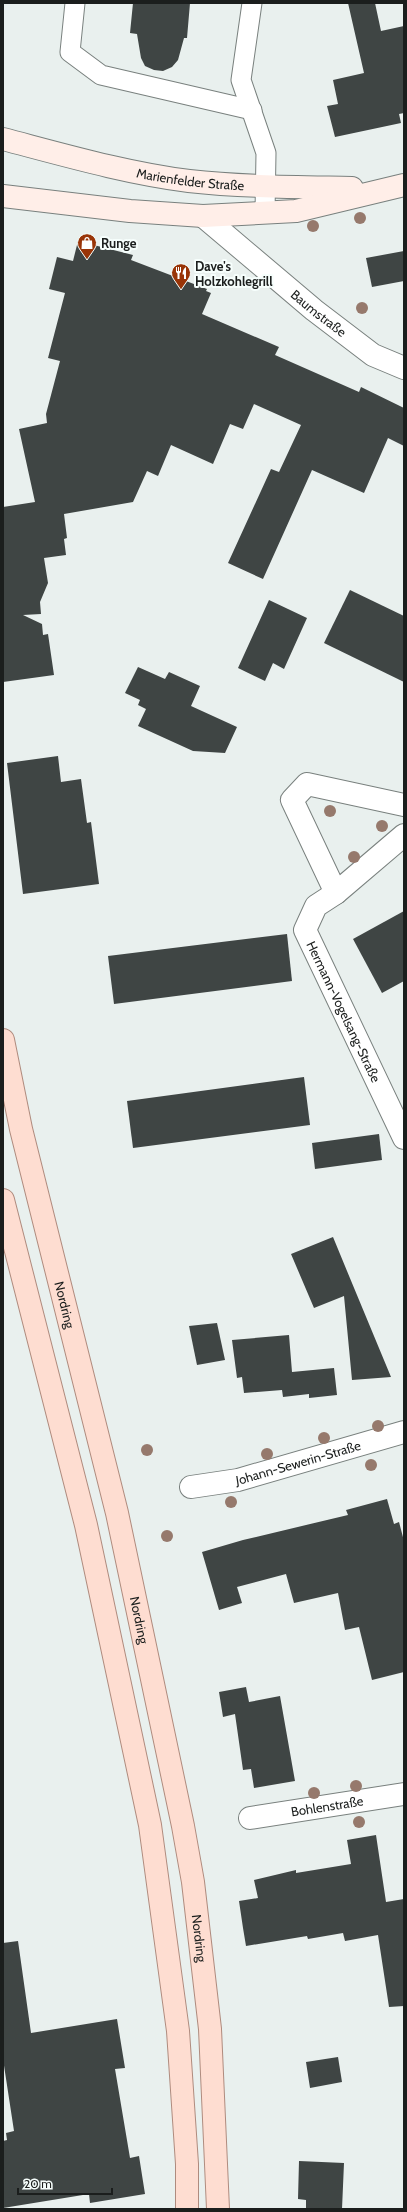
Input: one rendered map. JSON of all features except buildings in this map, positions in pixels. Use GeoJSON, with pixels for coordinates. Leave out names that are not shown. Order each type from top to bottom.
{"type":"FeatureCollection","features":[{"type":"Feature","properties":{"kind":"main road","name":"Nordring"},"geometry":{"type":"LineString","coordinates":[[3,1040],[21,1129],[117,1513],[183,1826],[193,1882],[210,2029],[218,2209]]}},
{"type":"Feature","properties":{"kind":"main road"},"geometry":{"type":"LineString","coordinates":[[3,1200],[86,1525],[150,1825],[178,2031],[187,2164],[187,2209]]}},
{"type":"Feature","properties":{"kind":"street","name":"Marienfelder Straße"},"geometry":{"type":"LineString","coordinates":[[3,139],[73,157],[189,181],[265,186],[382,189]]}},
{"type":"Feature","properties":{"kind":"street","name":"Marienfelder Straße"},"geometry":{"type":"LineString","coordinates":[[3,196],[130,211],[203,216],[296,211],[382,189],[404,185]]}},
{"type":"Feature","properties":{"kind":"street","name":"Baumstraße"},"geometry":{"type":"LineString","coordinates":[[203,216],[314,310],[373,355],[404,368]]}},
{"type":"Feature","properties":{"kind":"street"},"geometry":{"type":"LineString","coordinates":[[336,893],[292,800],[307,784],[404,805]]}},
{"type":"Feature","properties":{"kind":"street","name":"Hermann-Vogelsang-Straße"},"geometry":{"type":"LineString","coordinates":[[404,835],[336,893],[316,906],[305,930],[404,1138]]}},
{"type":"Feature","properties":{"kind":"street","name":"Johann-Sewerin-Straße"},"geometry":{"type":"LineString","coordinates":[[191,1487],[238,1480],[404,1432]]}},
{"type":"Feature","properties":{"kind":"street","name":"Bohlenstraße"},"geometry":{"type":"LineString","coordinates":[[250,1818],[404,1794]]}},
{"type":"Feature","properties":{"kind":"lane"},"geometry":{"type":"LineString","coordinates":[[75,3],[70,52],[101,75],[252,110]]}},
{"type":"Feature","properties":{"kind":"lane"},"geometry":{"type":"LineString","coordinates":[[252,3],[241,80],[266,153],[265,212]]}},
{"type":"Feature","properties":{"kind":"place","name":"Runge"},"geometry":{"type":"Point","coordinates":[87,260]}},
{"type":"Feature","properties":{"kind":"place","name":"Dave's Holzkohlegrill"},"geometry":{"type":"Point","coordinates":[181,290]}}]}
